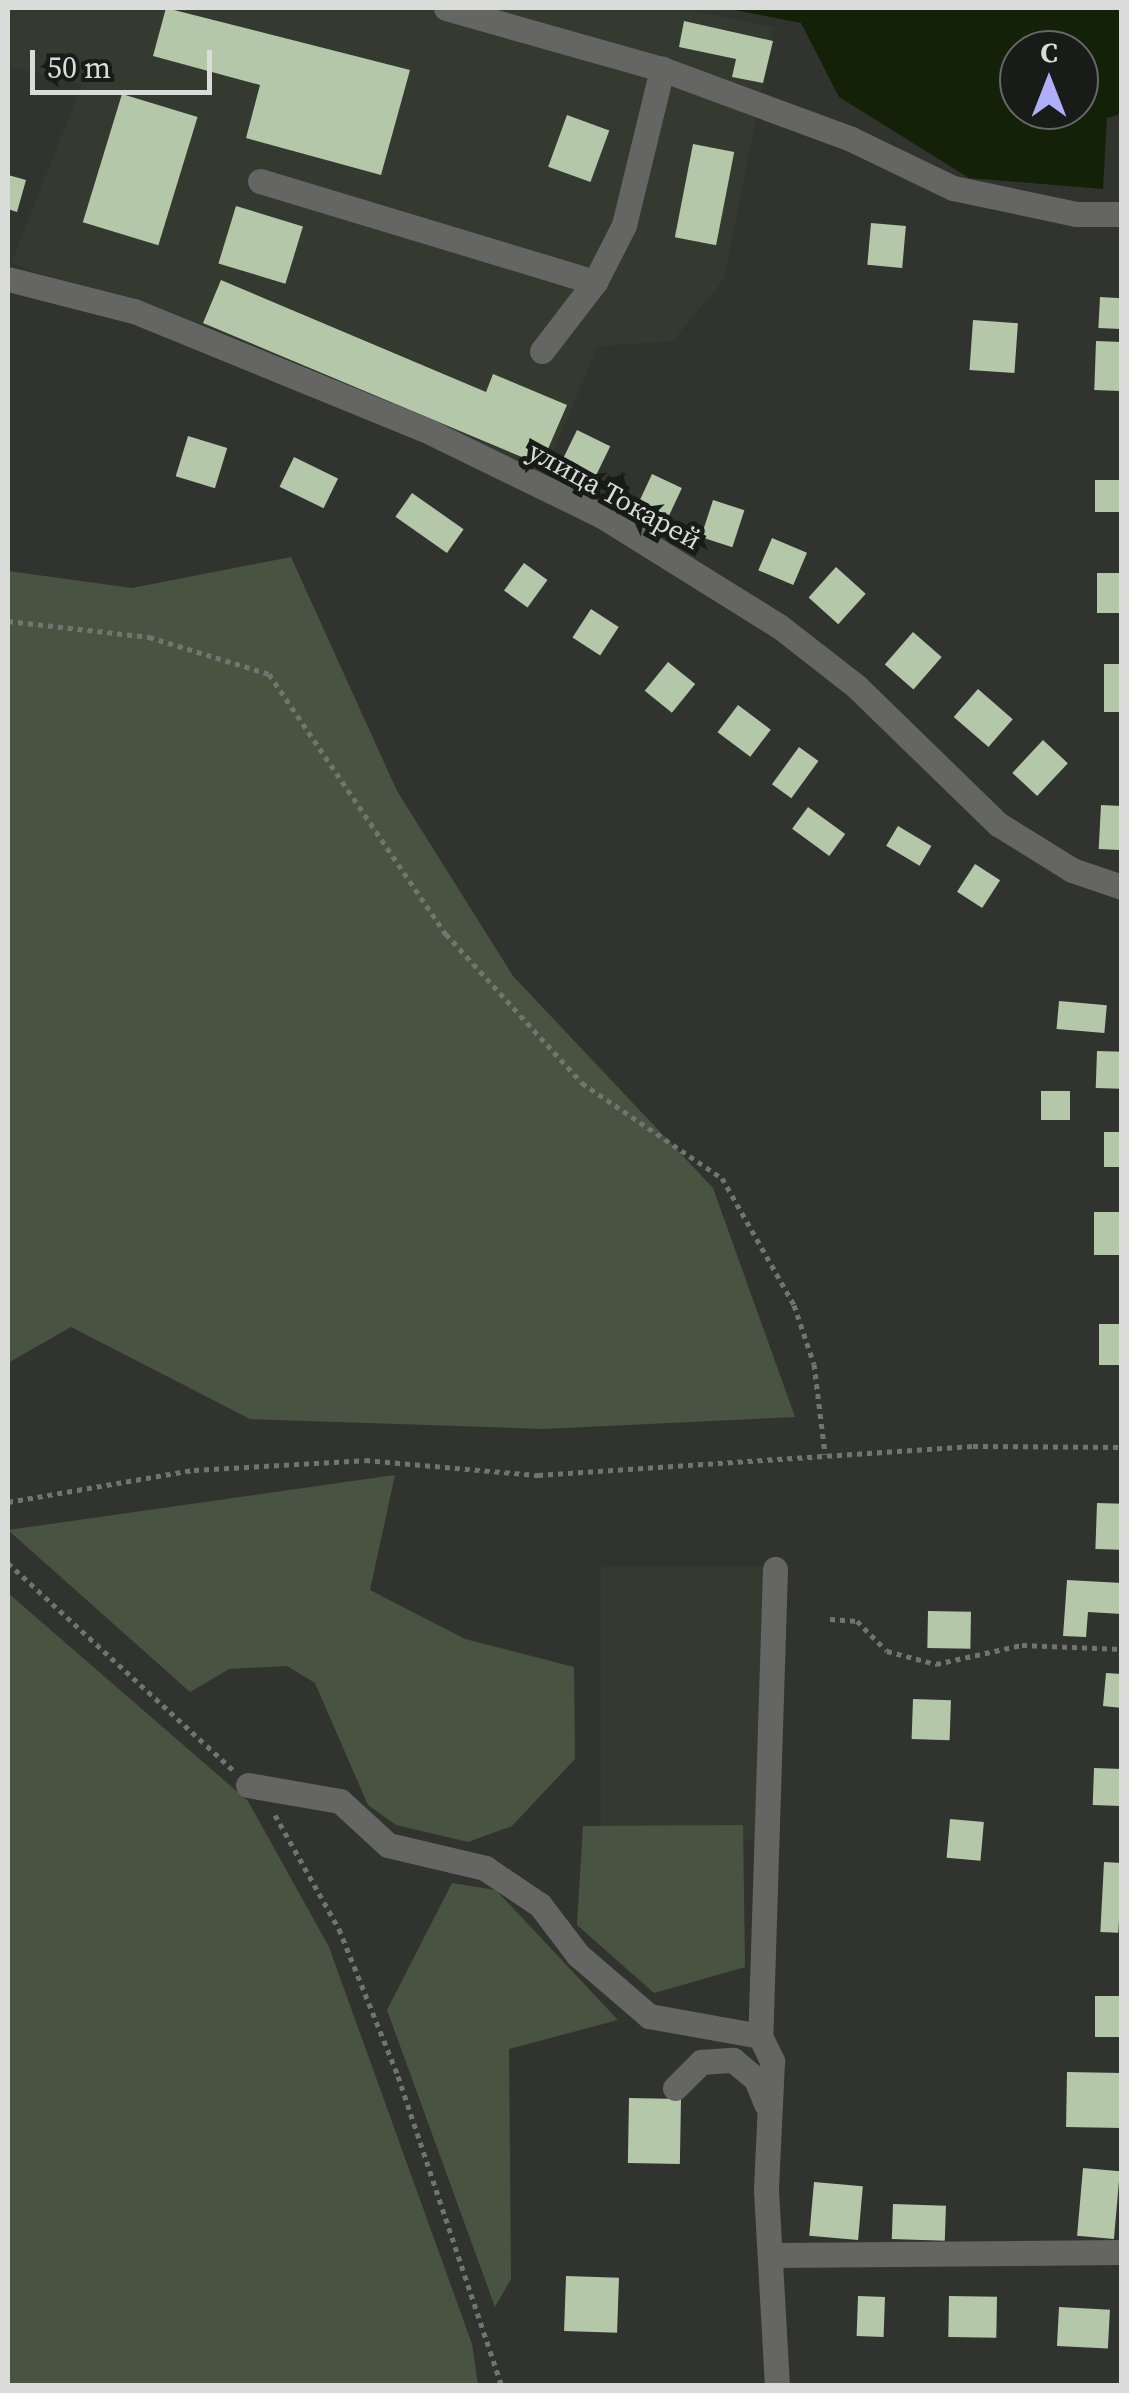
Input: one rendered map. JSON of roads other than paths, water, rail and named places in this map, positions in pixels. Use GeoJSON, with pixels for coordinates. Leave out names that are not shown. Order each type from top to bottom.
{"type":"FeatureCollection","features":[{"type":"Feature","properties":{"kind":"street"},"geometry":{"type":"LineString","coordinates":[[446,8],[662,68],[851,139],[952,188],[1076,214],[1122,214]]}},
{"type":"Feature","properties":{"kind":"street"},"geometry":{"type":"LineString","coordinates":[[542,351],[595,282],[624,225],[662,68]]}},
{"type":"Feature","properties":{"kind":"street"},"geometry":{"type":"LineString","coordinates":[[260,181],[595,282]]}},
{"type":"Feature","properties":{"kind":"street","name":"улица Токарей"},"geometry":{"type":"LineString","coordinates":[[8,279],[134,311],[430,432],[602,516],[779,626],[856,686],[998,824],[1072,870],[1122,887]]}},
{"type":"Feature","properties":{"kind":"street"},"geometry":{"type":"LineString","coordinates":[[775,1569],[760,2036],[772,2061],[766,2190],[775,2255],[777,2386]]}},
{"type":"Feature","properties":{"kind":"street"},"geometry":{"type":"LineString","coordinates":[[248,1785],[340,1802],[388,1844],[486,1868],[540,1905],[578,1955],[649,2016],[760,2036]]}},
{"type":"Feature","properties":{"kind":"street"},"geometry":{"type":"LineString","coordinates":[[675,2088],[701,2062],[733,2060],[756,2079],[769,2112]]}},
{"type":"Feature","properties":{"kind":"street"},"geometry":{"type":"LineString","coordinates":[[775,2255],[1122,2252]]}}]}
